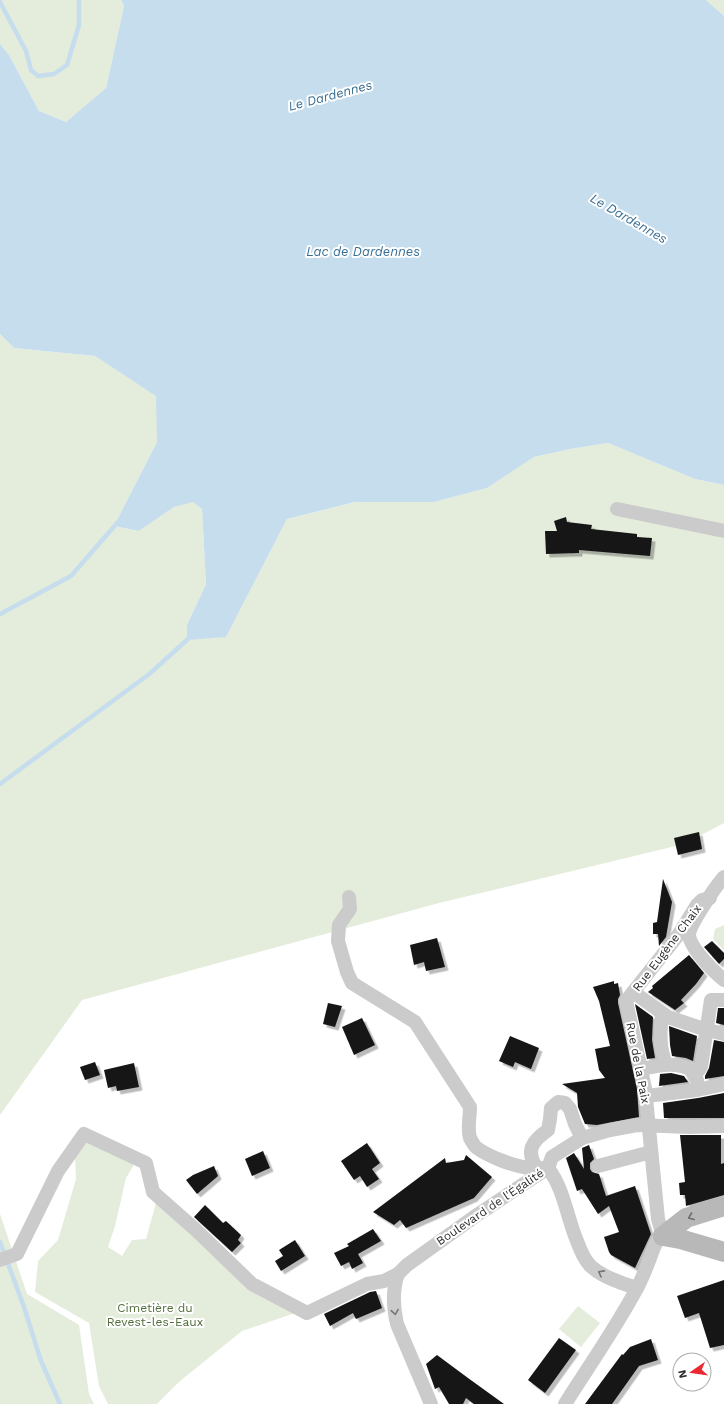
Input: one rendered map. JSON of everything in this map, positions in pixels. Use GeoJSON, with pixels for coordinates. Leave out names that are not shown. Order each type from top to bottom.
{"type":"FeatureCollection","features":[{"type":"Feature","properties":{"kind":"street"},"geometry":{"type":"LineString","coordinates":[[617,509],[724,531]]}},
{"type":"Feature","properties":{"kind":"street"},"geometry":{"type":"LineString","coordinates":[[724,877],[695,919],[689,935],[692,944],[698,953],[724,980]]}},
{"type":"Feature","properties":{"kind":"street"},"geometry":{"type":"LineString","coordinates":[[350,897],[350,909],[338,925],[338,941],[346,972],[352,983],[415,1022],[470,1107],[468,1129],[475,1147],[487,1154],[519,1166],[542,1168]]}},
{"type":"Feature","properties":{"kind":"street","name":"Rue Eugène Chaix"},"geometry":{"type":"LineString","coordinates":[[630,997],[679,934],[697,905],[702,900],[710,898]]}},
{"type":"Feature","properties":{"kind":"street"},"geometry":{"type":"LineString","coordinates":[[630,997],[668,1017],[724,1034]]}},
{"type":"Feature","properties":{"kind":"street","name":"Rue de la Paix"},"geometry":{"type":"LineString","coordinates":[[630,997],[646,1096],[651,1152],[661,1224]]}},
{"type":"Feature","properties":{"kind":"street"},"geometry":{"type":"LineString","coordinates":[[692,1073],[698,1071],[701,1067],[707,1030],[717,1000]]}},
{"type":"Feature","properties":{"kind":"street"},"geometry":{"type":"LineString","coordinates":[[659,1011],[660,1036],[663,1057],[666,1064]]}},
{"type":"Feature","properties":{"kind":"street"},"geometry":{"type":"LineString","coordinates":[[641,1069],[666,1064],[687,1067],[690,1068],[696,1080],[706,1089]]}},
{"type":"Feature","properties":{"kind":"street"},"geometry":{"type":"LineString","coordinates":[[646,1096],[723,1086]]}},
{"type":"Feature","properties":{"kind":"street"},"geometry":{"type":"LineString","coordinates":[[582,1138],[570,1109],[565,1103],[558,1102],[551,1108],[548,1130],[537,1137],[532,1146],[532,1161],[555,1178],[561,1189],[571,1225],[581,1251],[588,1264],[607,1276],[637,1288]]}},
{"type":"Feature","properties":{"kind":"street","name":"Boulevard de l'Égalité"},"geometry":{"type":"LineString","coordinates":[[398,1274],[407,1265],[542,1168],[552,1157],[582,1138],[610,1130],[637,1125],[689,1127],[724,1126]]}},
{"type":"Feature","properties":{"kind":"street"},"geometry":{"type":"LineString","coordinates":[[0,1260],[17,1254],[58,1171],[84,1134],[146,1163],[154,1192],[252,1284],[307,1313],[367,1284],[384,1280],[398,1274]]}},
{"type":"Feature","properties":{"kind":"street"},"geometry":{"type":"LineString","coordinates":[[598,1166],[651,1152]]}},
{"type":"Feature","properties":{"kind":"street"},"geometry":{"type":"LineString","coordinates":[[661,1224],[724,1206]]}},
{"type":"Feature","properties":{"kind":"street"},"geometry":{"type":"LineString","coordinates":[[661,1224],[680,1239],[724,1252]]}},
{"type":"Feature","properties":{"kind":"street"},"geometry":{"type":"LineString","coordinates":[[565,1404],[604,1346],[637,1288],[659,1238],[661,1224]]}},
{"type":"Feature","properties":{"kind":"street"},"geometry":{"type":"LineString","coordinates":[[398,1274],[393,1299],[394,1313],[397,1324],[431,1404]]}},
{"type":"Feature","properties":{"kind":"green space"},"geometry":{"type":"Polygon","coordinates":[[[0,0],[121,0],[124,6],[106,88],[66,122],[39,111],[9,55],[0,44],[0,0]]]}},
{"type":"Feature","properties":{"kind":"green space"},"geometry":{"type":"Polygon","coordinates":[[[706,0],[724,0],[724,16],[706,0]]]}},
{"type":"Feature","properties":{"kind":"green space"},"geometry":{"type":"Polygon","coordinates":[[[0,334],[14,348],[95,356],[157,396],[157,442],[114,526],[139,531],[174,507],[193,501],[202,509],[206,584],[187,625],[226,637],[287,519],[355,502],[434,502],[487,488],[534,457],[608,443],[695,479],[724,485],[724,823],[684,844],[439,903],[82,1000],[0,1115],[0,334]]]}},
{"type":"Feature","properties":{"kind":"green space"},"geometry":{"type":"Polygon","coordinates":[[[724,925],[724,950],[713,939],[715,929],[724,925]]]}},
{"type":"Feature","properties":{"kind":"green space","name":"Cimetière du Revest-les-Eaux"},"geometry":{"type":"Polygon","coordinates":[[[90,1142],[136,1161],[126,1178],[115,1226],[108,1247],[122,1256],[132,1240],[146,1239],[156,1203],[295,1313],[242,1331],[180,1381],[157,1404],[108,1404],[99,1386],[89,1323],[35,1292],[38,1261],[58,1240],[76,1179],[75,1158],[86,1143],[90,1142]]]}},
{"type":"Feature","properties":{"kind":"green space"},"geometry":{"type":"Polygon","coordinates":[[[0,1214],[27,1294],[79,1325],[89,1394],[94,1404],[0,1404],[0,1214]]]}},
{"type":"Feature","properties":{"kind":"green space"},"geometry":{"type":"Polygon","coordinates":[[[578,1306],[600,1323],[581,1347],[559,1329],[578,1306]]]}},
{"type":"Feature","properties":{"kind":"water","name":"Lac de Dardennes"},"geometry":{"type":"Polygon","coordinates":[[[121,0],[706,0],[724,16],[724,485],[695,479],[608,443],[534,457],[487,488],[434,502],[355,502],[287,519],[226,637],[187,640],[187,625],[206,584],[202,509],[193,502],[174,507],[139,531],[114,526],[157,442],[156,396],[95,356],[14,348],[0,334],[0,44],[9,55],[39,111],[66,122],[106,88],[124,6],[121,0]]]}},
{"type":"Feature","properties":{"kind":"building"},"geometry":{"type":"Polygon","coordinates":[[[566,517],[567,522],[592,525],[591,529],[637,534],[637,537],[652,538],[650,556],[579,550],[579,553],[546,554],[545,531],[557,531],[554,521],[566,517]]]}},
{"type":"Feature","properties":{"kind":"building"},"geometry":{"type":"Polygon","coordinates":[[[699,832],[702,849],[678,855],[674,838],[699,832]]]}},
{"type":"Feature","properties":{"kind":"building"},"geometry":{"type":"Polygon","coordinates":[[[663,879],[672,902],[666,937],[659,946],[658,934],[653,934],[653,923],[657,922],[663,879]]]}},
{"type":"Feature","properties":{"kind":"building"},"geometry":{"type":"Polygon","coordinates":[[[437,938],[445,967],[426,971],[424,962],[414,965],[410,945],[437,938]]]}},
{"type":"Feature","properties":{"kind":"building"},"geometry":{"type":"Polygon","coordinates":[[[712,941],[724,953],[724,959],[719,964],[704,947],[712,941]]]}},
{"type":"Feature","properties":{"kind":"building"},"geometry":{"type":"Polygon","coordinates":[[[689,955],[704,973],[681,1000],[684,1003],[675,1010],[648,992],[653,988],[652,986],[689,955]]]}},
{"type":"Feature","properties":{"kind":"building"},"geometry":{"type":"Polygon","coordinates":[[[614,981],[614,984],[618,983],[620,995],[618,1003],[637,1089],[639,1117],[597,1125],[585,1124],[578,1107],[577,1093],[562,1084],[605,1078],[599,1070],[595,1049],[610,1046],[599,1001],[593,987],[614,981]]]}},
{"type":"Feature","properties":{"kind":"building"},"geometry":{"type":"Polygon","coordinates":[[[328,1003],[342,1006],[335,1027],[323,1024],[328,1003]]]}},
{"type":"Feature","properties":{"kind":"building"},"geometry":{"type":"Polygon","coordinates":[[[635,1004],[653,1017],[652,1040],[655,1058],[647,1059],[635,1004]]]}},
{"type":"Feature","properties":{"kind":"building"},"geometry":{"type":"Polygon","coordinates":[[[718,1008],[724,1008],[724,1025],[716,1023],[718,1008]]]}},
{"type":"Feature","properties":{"kind":"building"},"geometry":{"type":"Polygon","coordinates":[[[362,1018],[375,1045],[354,1055],[342,1027],[362,1018]]]}},
{"type":"Feature","properties":{"kind":"building"},"geometry":{"type":"Polygon","coordinates":[[[669,1026],[697,1036],[693,1061],[686,1058],[672,1056],[669,1026]]]}},
{"type":"Feature","properties":{"kind":"building"},"geometry":{"type":"Polygon","coordinates":[[[510,1036],[539,1048],[531,1069],[515,1062],[513,1067],[499,1061],[510,1036]]]}},
{"type":"Feature","properties":{"kind":"building"},"geometry":{"type":"Polygon","coordinates":[[[714,1040],[724,1042],[724,1076],[705,1079],[709,1068],[714,1040]]]}},
{"type":"Feature","properties":{"kind":"building"},"geometry":{"type":"Polygon","coordinates":[[[95,1062],[100,1075],[85,1080],[80,1067],[95,1062]]]}},
{"type":"Feature","properties":{"kind":"building"},"geometry":{"type":"Polygon","coordinates":[[[134,1063],[139,1087],[117,1091],[116,1086],[108,1088],[104,1070],[134,1063]]]}},
{"type":"Feature","properties":{"kind":"building"},"geometry":{"type":"Polygon","coordinates":[[[671,1073],[684,1076],[688,1082],[659,1086],[660,1074],[671,1073]]]}},
{"type":"Feature","properties":{"kind":"building"},"geometry":{"type":"Polygon","coordinates":[[[724,1093],[724,1118],[664,1118],[663,1103],[724,1093]]]}},
{"type":"Feature","properties":{"kind":"building"},"geometry":{"type":"Polygon","coordinates":[[[680,1135],[721,1135],[721,1164],[724,1163],[724,1195],[686,1206],[685,1195],[680,1195],[679,1183],[685,1182],[680,1135]]]}},
{"type":"Feature","properties":{"kind":"building"},"geometry":{"type":"Polygon","coordinates":[[[367,1143],[380,1163],[372,1169],[379,1179],[367,1187],[360,1176],[354,1180],[341,1161],[367,1143]]]}},
{"type":"Feature","properties":{"kind":"building"},"geometry":{"type":"Polygon","coordinates":[[[589,1145],[594,1159],[590,1163],[590,1169],[592,1172],[599,1174],[606,1196],[635,1186],[651,1234],[635,1268],[611,1255],[609,1252],[604,1237],[619,1232],[609,1206],[598,1214],[582,1189],[577,1191],[566,1158],[574,1153],[584,1169],[582,1148],[589,1145]]]}},
{"type":"Feature","properties":{"kind":"building"},"geometry":{"type":"Polygon","coordinates":[[[263,1151],[270,1168],[252,1176],[245,1159],[263,1151]]]}},
{"type":"Feature","properties":{"kind":"building"},"geometry":{"type":"Polygon","coordinates":[[[466,1155],[492,1177],[474,1198],[406,1228],[400,1220],[394,1225],[373,1212],[445,1158],[446,1163],[464,1160],[466,1155]]]}},
{"type":"Feature","properties":{"kind":"building"},"geometry":{"type":"Polygon","coordinates":[[[214,1166],[218,1176],[197,1194],[186,1180],[193,1175],[214,1166]]]}},
{"type":"Feature","properties":{"kind":"building"},"geometry":{"type":"Polygon","coordinates":[[[205,1205],[223,1223],[226,1221],[241,1235],[238,1240],[241,1243],[232,1252],[194,1217],[205,1205]]]}},
{"type":"Feature","properties":{"kind":"building"},"geometry":{"type":"Polygon","coordinates":[[[373,1229],[381,1241],[358,1254],[363,1263],[352,1269],[349,1262],[341,1266],[334,1253],[349,1246],[347,1244],[373,1229]]]}},
{"type":"Feature","properties":{"kind":"building"},"geometry":{"type":"Polygon","coordinates":[[[295,1240],[305,1256],[281,1271],[275,1261],[283,1256],[279,1250],[295,1240]]]}},
{"type":"Feature","properties":{"kind":"building"},"geometry":{"type":"Polygon","coordinates":[[[724,1280],[724,1345],[710,1348],[699,1313],[685,1318],[677,1296],[724,1280]]]}},
{"type":"Feature","properties":{"kind":"building"},"geometry":{"type":"Polygon","coordinates":[[[376,1291],[382,1308],[356,1319],[353,1313],[330,1326],[324,1314],[370,1292],[376,1291]]]}},
{"type":"Feature","properties":{"kind":"building"},"geometry":{"type":"Polygon","coordinates":[[[559,1338],[576,1350],[545,1393],[528,1380],[559,1338]]]}},
{"type":"Feature","properties":{"kind":"building"},"geometry":{"type":"Polygon","coordinates":[[[651,1339],[658,1360],[639,1366],[612,1404],[585,1404],[622,1354],[623,1355],[630,1347],[651,1339]]]}},
{"type":"Feature","properties":{"kind":"building"},"geometry":{"type":"Polygon","coordinates":[[[437,1355],[504,1404],[474,1404],[466,1398],[463,1404],[449,1404],[439,1387],[435,1389],[426,1364],[437,1355]]]}},
{"type":"Feature","properties":{"kind":"waterway"},"geometry":{"type":"LineString","coordinates":[[0,2],[26,51],[31,70],[38,76],[54,74],[67,65],[79,25],[79,0]]}},
{"type":"Feature","properties":{"kind":"waterway"},"geometry":{"type":"LineString","coordinates":[[0,614],[71,576],[118,522]]}},
{"type":"Feature","properties":{"kind":"waterway"},"geometry":{"type":"LineString","coordinates":[[0,784],[148,675],[191,635]]}},
{"type":"Feature","properties":{"kind":"waterway"},"geometry":{"type":"LineString","coordinates":[[0,1242],[24,1307],[41,1361],[60,1404]]}},
{"type":"Feature","properties":{"kind":"water label","name":"Le Dardennes"},"geometry":{"type":"Point","coordinates":[330,95]}},
{"type":"Feature","properties":{"kind":"water label","name":"Le Dardennes"},"geometry":{"type":"Point","coordinates":[629,218]}}]}
